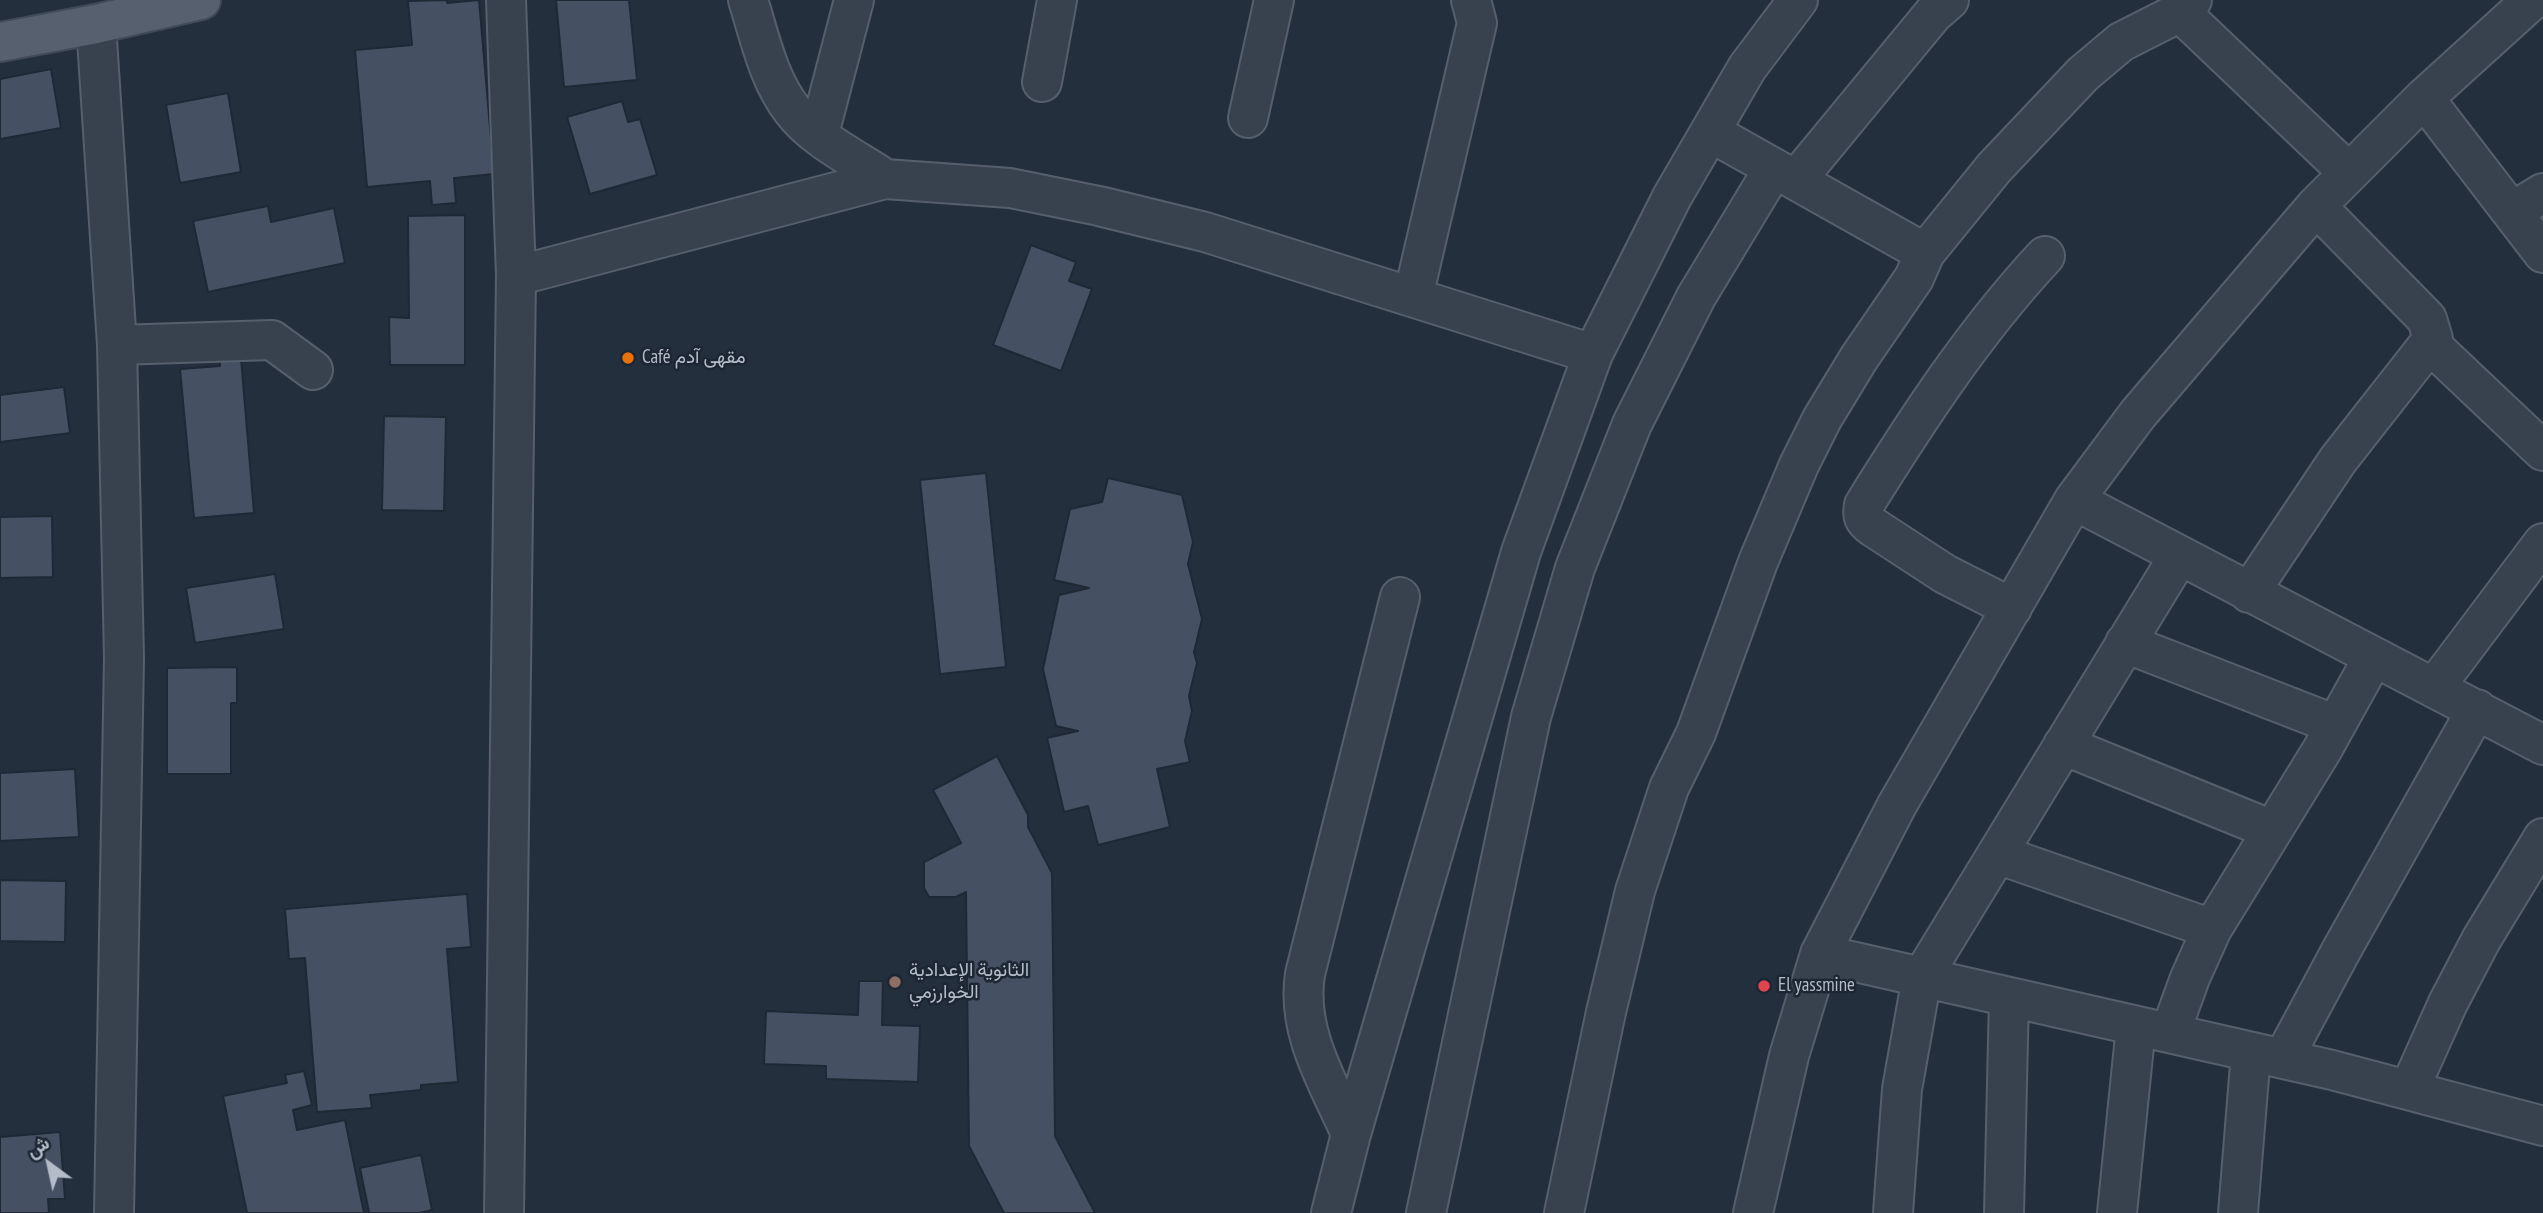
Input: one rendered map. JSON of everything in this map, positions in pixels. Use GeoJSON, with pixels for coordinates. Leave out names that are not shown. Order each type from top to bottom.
{"type":"FeatureCollection","features":[{"type":"Feature","properties":{"kind":"main road"},"geometry":{"type":"LineString","coordinates":[[0,42],[201,0]]}},
{"type":"Feature","properties":{"kind":"street"},"geometry":{"type":"LineString","coordinates":[[504,1213],[516,276],[506,0]]}},
{"type":"Feature","properties":{"kind":"street"},"geometry":{"type":"LineString","coordinates":[[748,0],[773,79],[793,112],[819,134],[885,179]]}},
{"type":"Feature","properties":{"kind":"street"},"geometry":{"type":"LineString","coordinates":[[819,134],[854,0]]}},
{"type":"Feature","properties":{"kind":"street"},"geometry":{"type":"LineString","coordinates":[[1042,82],[1057,0]]}},
{"type":"Feature","properties":{"kind":"street"},"geometry":{"type":"LineString","coordinates":[[1248,118],[1274,0]]}},
{"type":"Feature","properties":{"kind":"street"},"geometry":{"type":"LineString","coordinates":[[1413,297],[1477,23],[1471,0]]}},
{"type":"Feature","properties":{"kind":"street"},"geometry":{"type":"LineString","coordinates":[[1331,1213],[1351,1134],[1521,552],[1593,354],[1672,197],[1747,68],[1798,0]]}},
{"type":"Feature","properties":{"kind":"street"},"geometry":{"type":"LineString","coordinates":[[1426,1213],[1531,717],[1575,568],[1632,424],[1696,298],[1785,174],[1949,0]]}},
{"type":"Feature","properties":{"kind":"street"},"geometry":{"type":"LineString","coordinates":[[1753,1213],[1789,1056],[1820,954],[1897,805],[2074,500],[2138,414],[2316,206],[2424,98],[2532,0]]}},
{"type":"Feature","properties":{"kind":"street"},"geometry":{"type":"LineString","coordinates":[[1564,1213],[1606,1012],[1635,891],[1669,788],[1696,733],[1758,562],[1799,465],[1858,358],[1914,278],[1925,253],[1994,168],[2083,74],[2121,42],[2186,6],[2349,173]]}},
{"type":"Feature","properties":{"kind":"street"},"geometry":{"type":"LineString","coordinates":[[96,24],[117,345],[124,658],[114,1213]]}},
{"type":"Feature","properties":{"kind":"street"},"geometry":{"type":"LineString","coordinates":[[2424,98],[2527,202],[2543,253]]}},
{"type":"Feature","properties":{"kind":"street"},"geometry":{"type":"LineString","coordinates":[[1710,132],[1925,253]]}},
{"type":"Feature","properties":{"kind":"street"},"geometry":{"type":"LineString","coordinates":[[516,276],[885,179],[1010,188],[1205,232],[1593,354]]}},
{"type":"Feature","properties":{"kind":"street"},"geometry":{"type":"LineString","coordinates":[[2249,593],[2338,460],[2433,339],[2427,319],[2316,206]]}},
{"type":"Feature","properties":{"kind":"street"},"geometry":{"type":"LineString","coordinates":[[2012,608],[1945,574],[1865,522],[1862,515],[1864,505],[1921,414],[2008,296],[2045,256]]}},
{"type":"Feature","properties":{"kind":"street"},"geometry":{"type":"LineString","coordinates":[[117,345],[272,340],[313,370]]}},
{"type":"Feature","properties":{"kind":"street"},"geometry":{"type":"LineString","coordinates":[[2430,344],[2543,451]]}},
{"type":"Feature","properties":{"kind":"street"},"geometry":{"type":"LineString","coordinates":[[2074,500],[2373,658],[2543,744]]}},
{"type":"Feature","properties":{"kind":"street"},"geometry":{"type":"LineString","coordinates":[[2434,688],[2543,543]]}},
{"type":"Feature","properties":{"kind":"street"},"geometry":{"type":"LineString","coordinates":[[1892,1213],[1902,1090],[1922,977],[2179,556]]}},
{"type":"Feature","properties":{"kind":"street"},"geometry":{"type":"LineString","coordinates":[[1351,1134],[1308,1037],[1302,992],[1401,597]]}},
{"type":"Feature","properties":{"kind":"street"},"geometry":{"type":"LineString","coordinates":[[2125,643],[2336,725]]}},
{"type":"Feature","properties":{"kind":"street"},"geometry":{"type":"LineString","coordinates":[[2117,1213],[2153,1029],[2190,978],[2212,929],[2336,725],[2373,658]]}},
{"type":"Feature","properties":{"kind":"street"},"geometry":{"type":"LineString","coordinates":[[2238,1213],[2267,1056],[2477,709]]}},
{"type":"Feature","properties":{"kind":"street"},"geometry":{"type":"LineString","coordinates":[[2063,745],[2272,830]]}},
{"type":"Feature","properties":{"kind":"street"},"geometry":{"type":"LineString","coordinates":[[2409,1090],[2448,1003],[2481,940],[2543,838]]}},
{"type":"Feature","properties":{"kind":"street"},"geometry":{"type":"LineString","coordinates":[[1997,854],[2212,929]]}},
{"type":"Feature","properties":{"kind":"street"},"geometry":{"type":"LineString","coordinates":[[1820,954],[2541,1121]]}},
{"type":"Feature","properties":{"kind":"street"},"geometry":{"type":"LineString","coordinates":[[2004,1213],[2009,997]]}},
{"type":"Feature","properties":{"kind":"building"},"geometry":{"type":"Polygon","coordinates":[[[447,0],[447,3],[479,0],[494,174],[454,178],[456,203],[432,205],[430,181],[367,187],[355,50],[412,45],[408,1],[447,0]]]}},
{"type":"Feature","properties":{"kind":"building"},"geometry":{"type":"Polygon","coordinates":[[[556,0],[629,0],[637,80],[564,87],[556,0]]]}},
{"type":"Feature","properties":{"kind":"building"},"geometry":{"type":"Polygon","coordinates":[[[51,69],[61,128],[0,139],[0,79],[51,69]]]}},
{"type":"Feature","properties":{"kind":"building"},"geometry":{"type":"Polygon","coordinates":[[[228,93],[241,172],[180,183],[166,105],[228,93]]]}},
{"type":"Feature","properties":{"kind":"building"},"geometry":{"type":"Polygon","coordinates":[[[622,101],[628,122],[640,119],[657,175],[590,194],[567,117],[622,101]]]}},
{"type":"Feature","properties":{"kind":"building"},"geometry":{"type":"Polygon","coordinates":[[[268,206],[271,222],[334,208],[345,263],[208,292],[193,221],[268,206]]]}},
{"type":"Feature","properties":{"kind":"building"},"geometry":{"type":"Polygon","coordinates":[[[465,215],[465,365],[390,365],[389,317],[409,318],[408,216],[465,215]]]}},
{"type":"Feature","properties":{"kind":"building"},"geometry":{"type":"Polygon","coordinates":[[[1031,245],[1076,262],[1069,281],[1092,289],[1061,371],[993,345],[1031,245]]]}},
{"type":"Feature","properties":{"kind":"building"},"geometry":{"type":"Polygon","coordinates":[[[240,346],[254,513],[194,518],[180,369],[220,366],[219,347],[240,346]]]}},
{"type":"Feature","properties":{"kind":"building"},"geometry":{"type":"Polygon","coordinates":[[[64,387],[70,433],[0,442],[0,395],[64,387]]]}},
{"type":"Feature","properties":{"kind":"building"},"geometry":{"type":"Polygon","coordinates":[[[384,416],[446,417],[444,511],[382,510],[384,416]]]}},
{"type":"Feature","properties":{"kind":"building"},"geometry":{"type":"Polygon","coordinates":[[[986,473],[1006,667],[940,674],[920,480],[986,473]]]}},
{"type":"Feature","properties":{"kind":"building"},"geometry":{"type":"Polygon","coordinates":[[[1108,478],[1182,495],[1193,542],[1188,564],[1202,619],[1194,652],[1197,663],[1189,696],[1192,711],[1185,741],[1190,762],[1157,769],[1170,827],[1098,845],[1088,806],[1064,812],[1047,738],[1078,731],[1056,726],[1043,669],[1059,595],[1089,588],[1054,580],[1070,509],[1102,502],[1108,478]]]}},
{"type":"Feature","properties":{"kind":"building"},"geometry":{"type":"Polygon","coordinates":[[[52,516],[53,577],[0,578],[0,517],[52,516]]]}},
{"type":"Feature","properties":{"kind":"building"},"geometry":{"type":"Polygon","coordinates":[[[275,574],[284,629],[195,643],[186,588],[275,574]]]}},
{"type":"Feature","properties":{"kind":"building"},"geometry":{"type":"Polygon","coordinates":[[[237,667],[237,703],[231,703],[231,774],[167,774],[167,668],[237,667]]]}},
{"type":"Feature","properties":{"kind":"building"},"geometry":{"type":"Polygon","coordinates":[[[997,756],[1028,815],[1028,827],[1052,873],[1055,1136],[1095,1213],[1004,1213],[969,1146],[966,892],[956,897],[929,897],[924,888],[924,862],[961,843],[933,790],[997,756]]]}},
{"type":"Feature","properties":{"kind":"building"},"geometry":{"type":"Polygon","coordinates":[[[75,769],[79,837],[0,841],[0,773],[75,769]]]}},
{"type":"Feature","properties":{"kind":"building"},"geometry":{"type":"Polygon","coordinates":[[[0,880],[66,881],[65,942],[0,941],[0,880]]]}},
{"type":"Feature","properties":{"kind":"building"},"geometry":{"type":"Polygon","coordinates":[[[467,894],[471,947],[447,949],[458,1082],[421,1085],[421,1090],[370,1095],[372,1108],[317,1112],[305,958],[289,959],[285,909],[467,894]]]}},
{"type":"Feature","properties":{"kind":"building"},"geometry":{"type":"Polygon","coordinates":[[[859,981],[883,981],[882,1025],[920,1026],[918,1082],[826,1079],[826,1066],[764,1064],[766,1011],[858,1015],[859,981]]]}},
{"type":"Feature","properties":{"kind":"building"},"geometry":{"type":"Polygon","coordinates":[[[304,1071],[312,1105],[293,1110],[297,1130],[345,1120],[364,1213],[247,1213],[223,1096],[287,1083],[285,1075],[304,1071]]]}},
{"type":"Feature","properties":{"kind":"building"},"geometry":{"type":"Polygon","coordinates":[[[60,1132],[65,1199],[48,1199],[49,1213],[0,1213],[0,1137],[60,1132]]]}},
{"type":"Feature","properties":{"kind":"building"},"geometry":{"type":"Polygon","coordinates":[[[421,1155],[432,1210],[419,1213],[366,1213],[369,1212],[360,1168],[421,1155]]]}},
{"type":"Feature","properties":{"kind":"place","name":"Café مقهى آدم"},"geometry":{"type":"Point","coordinates":[628,358]}},
{"type":"Feature","properties":{"kind":"place","name":"الثانوية الإعدادية الخوارزمي"},"geometry":{"type":"Point","coordinates":[895,982]}},
{"type":"Feature","properties":{"kind":"place","name":"El yassmine"},"geometry":{"type":"Point","coordinates":[1764,986]}}]}
